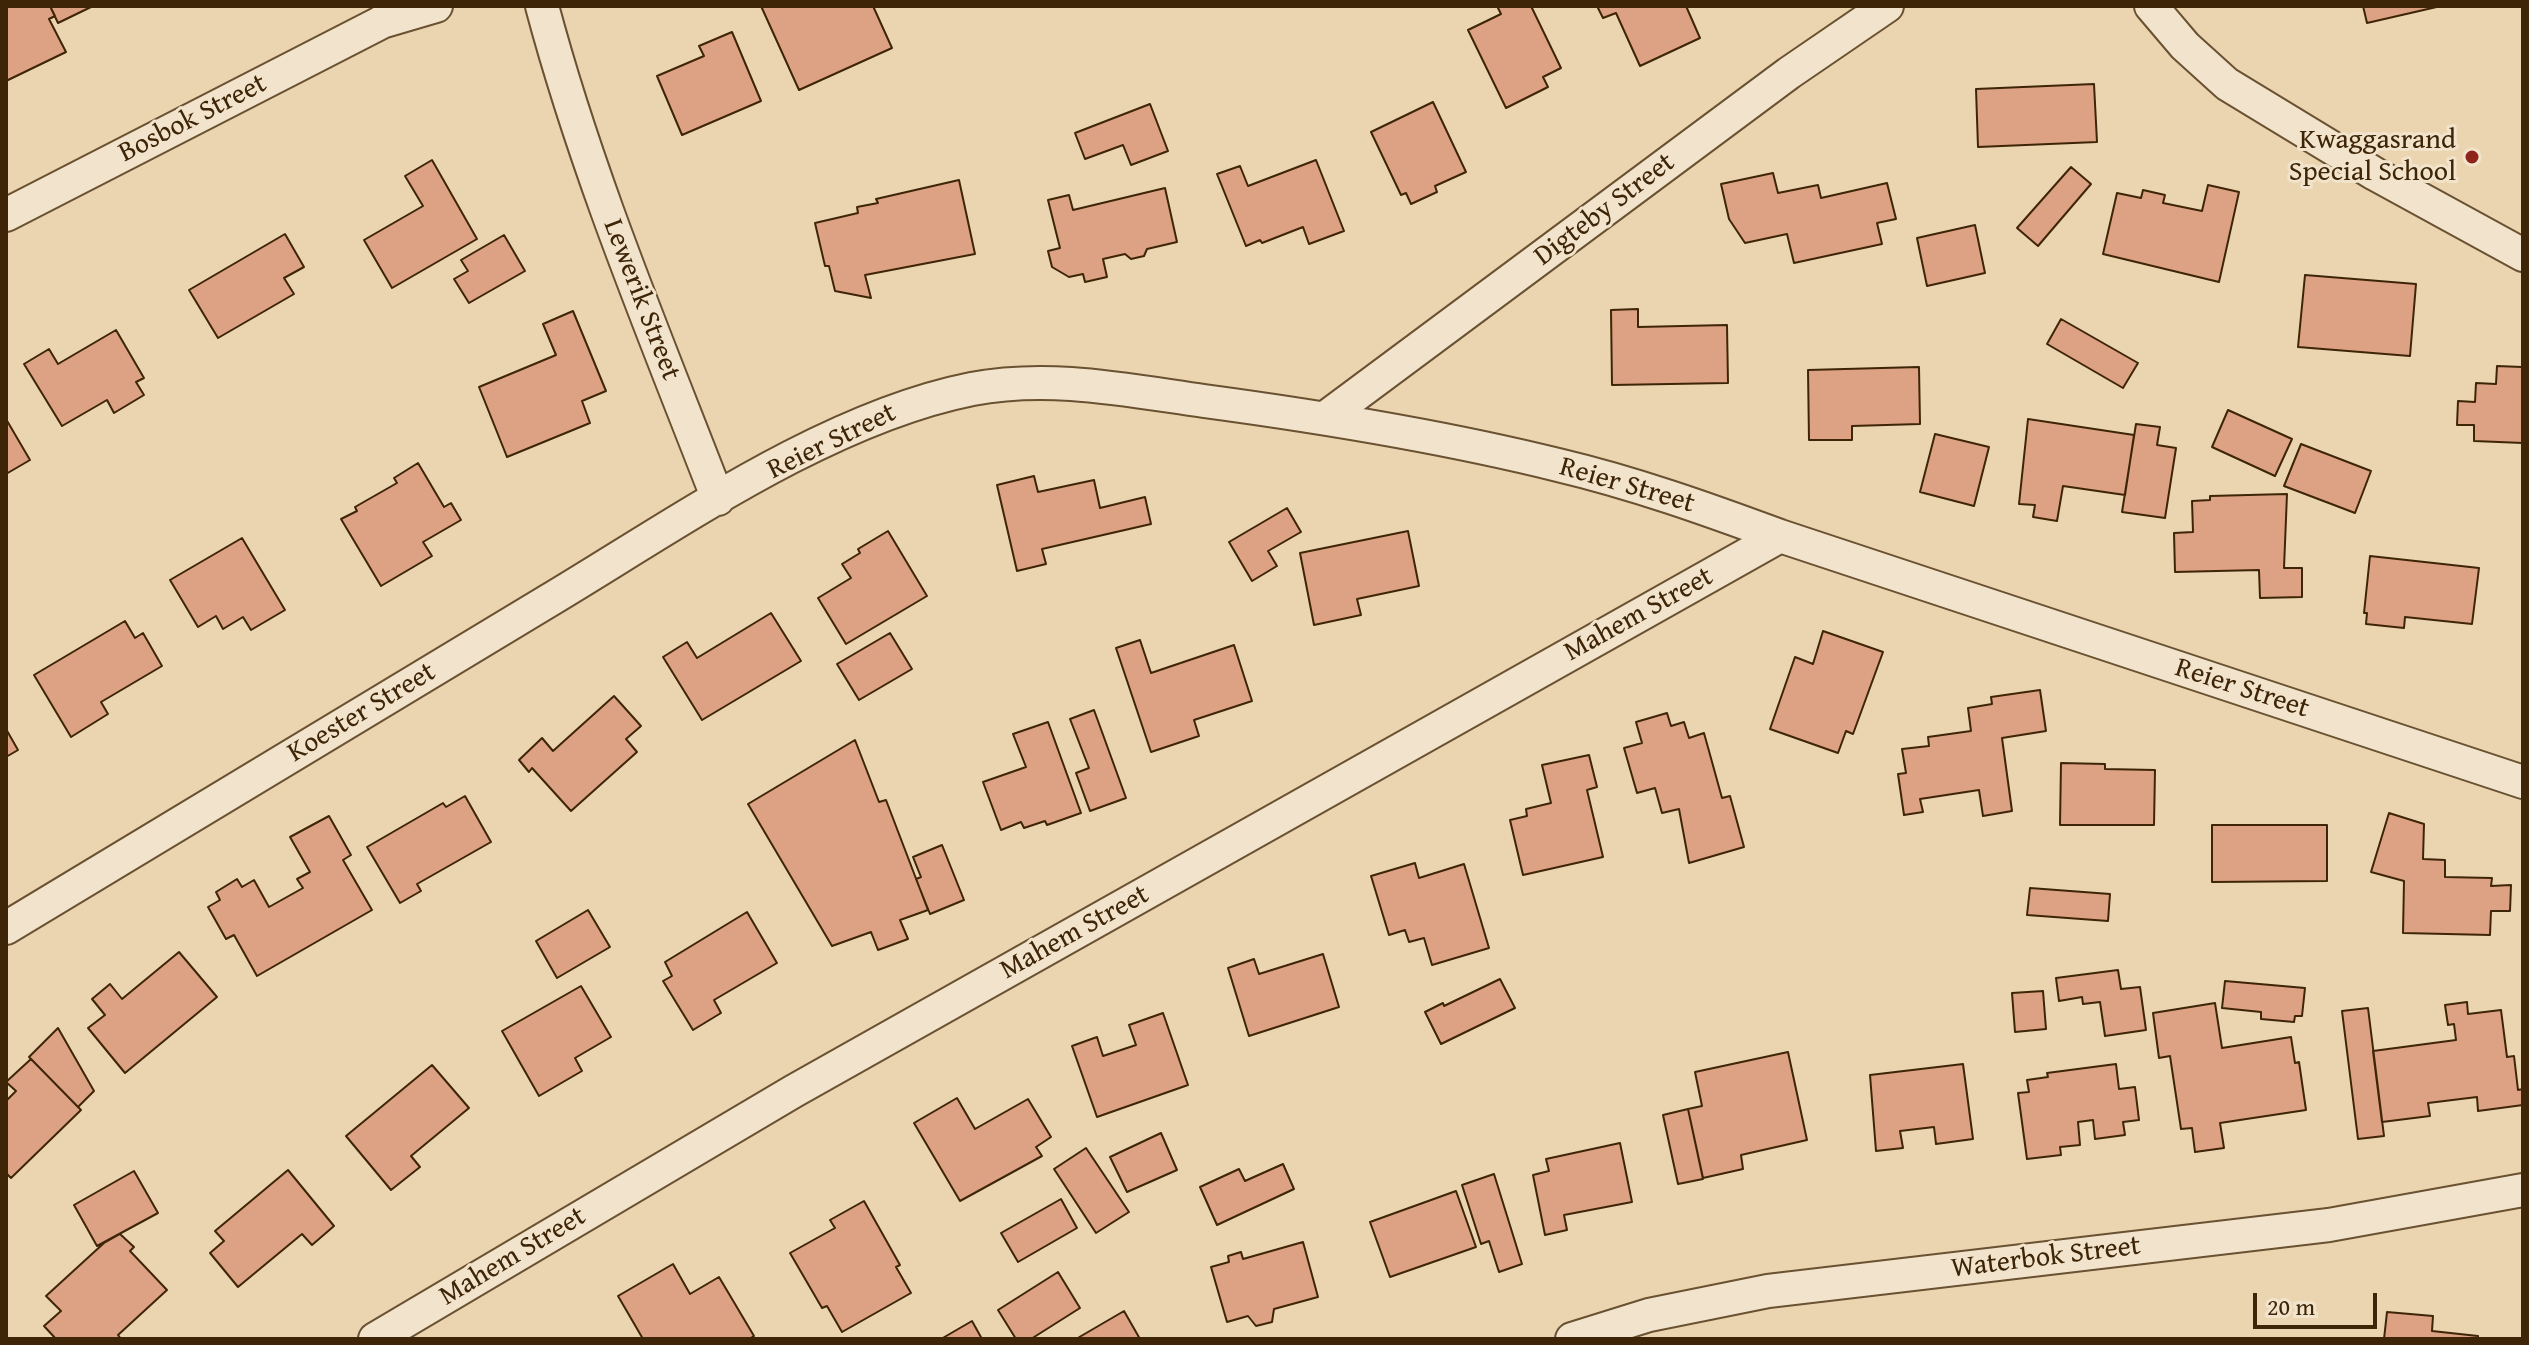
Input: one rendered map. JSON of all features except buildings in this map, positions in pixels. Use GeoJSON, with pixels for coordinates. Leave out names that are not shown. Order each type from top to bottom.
{"type":"FeatureCollection","features":[{"type":"Feature","properties":{"kind":"street","name":"Bosbok Street"},"geometry":{"type":"LineString","coordinates":[[6,215],[392,15],[436,6]]}},
{"type":"Feature","properties":{"kind":"street","name":"Lewerik Street"},"geometry":{"type":"LineString","coordinates":[[519,6],[568,101]]}},
{"type":"Feature","properties":{"kind":"street","name":"Lewerik Street"},"geometry":{"type":"LineString","coordinates":[[542,6],[568,101],[718,499]]}},
{"type":"Feature","properties":{"kind":"street","name":"Digteby Street"},"geometry":{"type":"LineString","coordinates":[[1325,418],[1789,73],[1887,6]]}},
{"type":"Feature","properties":{"kind":"street"},"geometry":{"type":"LineString","coordinates":[[2151,6],[2185,46],[2227,84],[2375,174],[2523,255]]}},
{"type":"Feature","properties":{"kind":"street","name":"Reier Street"},"geometry":{"type":"LineString","coordinates":[[718,499],[855,426],[894,409],[973,389],[1020,382],[1067,382],[1325,418],[1560,465],[1676,498],[1780,536],[2523,782]]}},
{"type":"Feature","properties":{"kind":"street","name":"Koester Street"},"geometry":{"type":"LineString","coordinates":[[6,928],[718,499]]}},
{"type":"Feature","properties":{"kind":"street","name":"Mahem Street"},"geometry":{"type":"LineString","coordinates":[[375,1339],[808,1083],[1780,536]]}},
{"type":"Feature","properties":{"kind":"street","name":"Waterbok Street"},"geometry":{"type":"LineString","coordinates":[[1572,1339],[1649,1315],[1768,1291],[2329,1225],[2523,1190]]}},
{"type":"Feature","properties":{"kind":"place","name":"Kwaggasrand Special School"},"geometry":{"type":"Point","coordinates":[2472,157]}}]}
